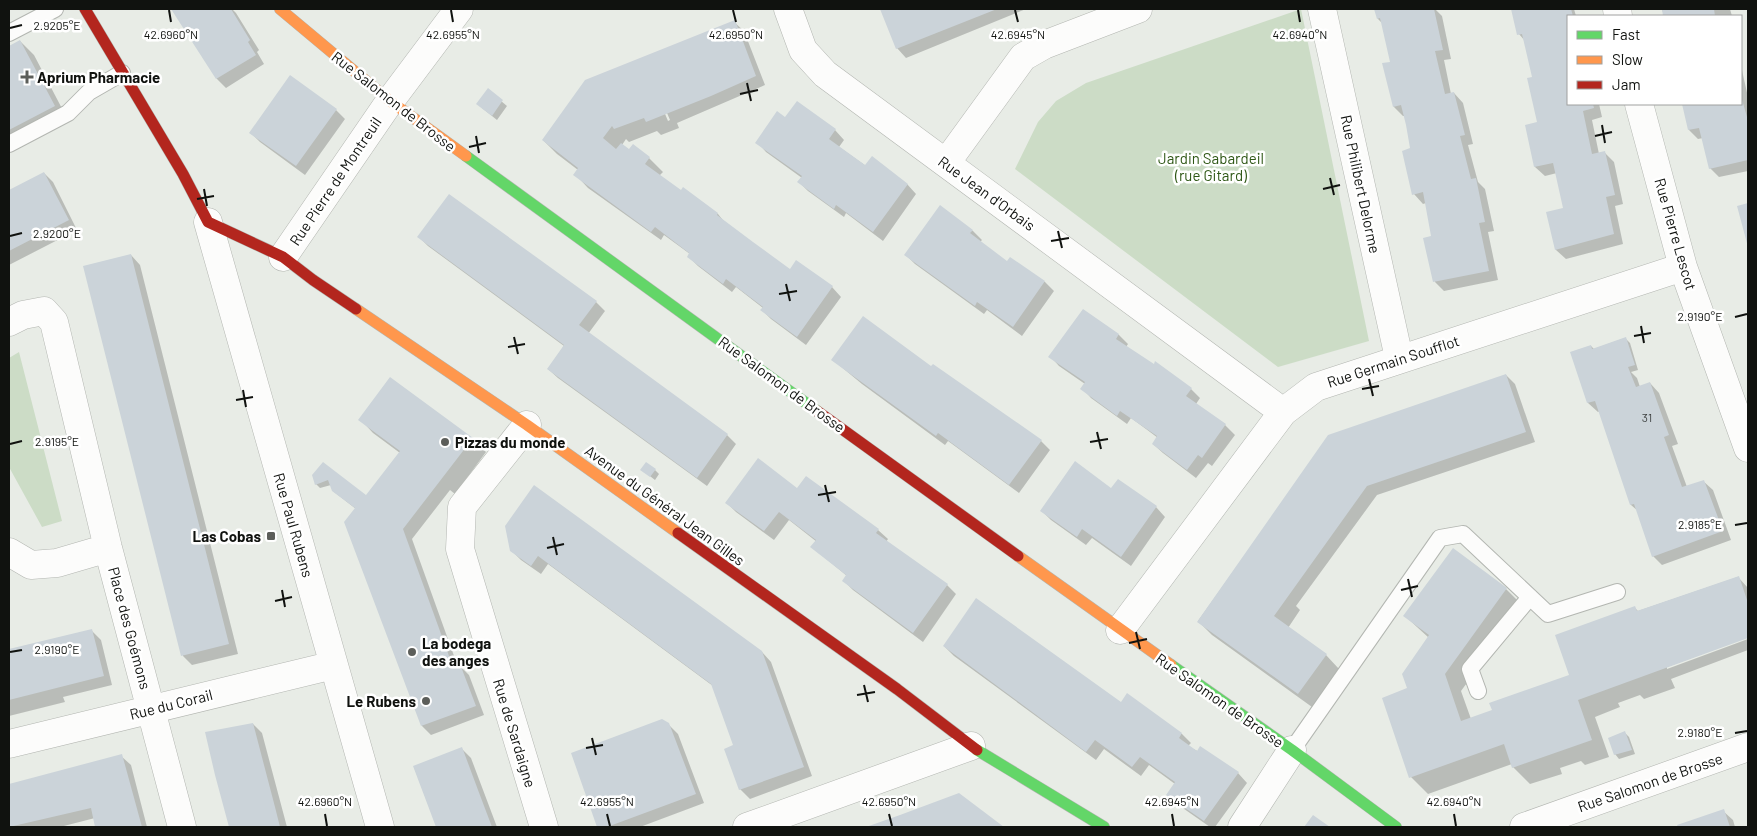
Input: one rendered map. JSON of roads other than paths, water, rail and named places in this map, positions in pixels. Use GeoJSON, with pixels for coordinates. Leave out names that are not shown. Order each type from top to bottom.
{"type":"FeatureCollection","features":[{"type":"Feature","properties":{"kind":"street"},"geometry":{"type":"LineString","coordinates":[[85,9],[186,180],[208,222]]}},
{"type":"Feature","properties":{"kind":"street","name":"Rue Salomon de Brosse"},"geometry":{"type":"LineString","coordinates":[[280,9],[390,101],[1120,630],[1292,750],[1396,827]]}},
{"type":"Feature","properties":{"kind":"street","name":"Rue Pierre de Montreuil"},"geometry":{"type":"LineString","coordinates":[[283,257],[390,101],[459,9]]}},
{"type":"Feature","properties":{"kind":"street","name":"Rue Jean d'Orbais"},"geometry":{"type":"LineString","coordinates":[[788,9],[802,50],[825,74],[1283,412]]}},
{"type":"Feature","properties":{"kind":"street"},"geometry":{"type":"LineString","coordinates":[[946,163],[1023,58],[1044,45],[1138,9]]}},
{"type":"Feature","properties":{"kind":"street","name":"Rue Philibert Delorme"},"geometry":{"type":"LineString","coordinates":[[1322,9],[1399,358]]}},
{"type":"Feature","properties":{"kind":"street","name":"Rue Pierre Lescot"},"geometry":{"type":"LineString","coordinates":[[1640,105],[1683,267],[1748,448]]}},
{"type":"Feature","properties":{"kind":"street","name":"Avenue du Général Jean Gilles"},"geometry":{"type":"LineString","coordinates":[[208,222],[283,257],[313,280],[527,425],[897,690],[971,746],[1104,827]]}},
{"type":"Feature","properties":{"kind":"street","name":"Rue Paul Rubens"},"geometry":{"type":"LineString","coordinates":[[208,222],[380,827]]}},
{"type":"Feature","properties":{"kind":"street","name":"Rue Germain Soufflot"},"geometry":{"type":"LineString","coordinates":[[1120,630],[1283,412],[1316,386],[1683,267]]}},
{"type":"Feature","properties":{"kind":"street","name":"Place des Goémons"},"geometry":{"type":"LineString","coordinates":[[9,322],[23,315],[44,311],[54,322],[108,548],[182,827]]}},
{"type":"Feature","properties":{"kind":"street","name":"Rue de Sardaigne"},"geometry":{"type":"LineString","coordinates":[[527,425],[462,507],[460,550],[544,827]]}},
{"type":"Feature","properties":{"kind":"street","name":"Place des Goémons"},"geometry":{"type":"LineString","coordinates":[[9,552],[31,565],[57,563],[108,548]]}},
{"type":"Feature","properties":{"kind":"street","name":"Rue du Corail"},"geometry":{"type":"LineString","coordinates":[[9,744],[334,665]]}},
{"type":"Feature","properties":{"kind":"street"},"geometry":{"type":"LineString","coordinates":[[747,827],[971,746]]}},
{"type":"Feature","properties":{"kind":"street","name":"Rue Salomon de Brosse"},"geometry":{"type":"LineString","coordinates":[[1524,827],[1748,747]]}},
{"type":"Feature","properties":{"kind":"street","name":"Rue Salomon de Brosse"},"geometry":{"type":"LineString","coordinates":[[1242,827],[1292,750]]}},
{"type":"Feature","properties":{"kind":"lane"},"geometry":{"type":"LineString","coordinates":[[9,33],[55,9]]}},
{"type":"Feature","properties":{"kind":"lane"},"geometry":{"type":"LineString","coordinates":[[9,144],[68,113],[89,92],[122,73]]}},
{"type":"Feature","properties":{"kind":"lane"},"geometry":{"type":"LineString","coordinates":[[1292,750],[1440,538],[1463,534],[1548,614],[1617,592]]}},
{"type":"Feature","properties":{"kind":"lane"},"geometry":{"type":"LineString","coordinates":[[1478,691],[1470,669],[1530,597]]}},
{"type":"Feature","properties":{"kind":"place","name":"Aprium Pharmacie"},"geometry":{"type":"Point","coordinates":[27,77]}},
{"type":"Feature","properties":{"kind":"place","name":"Pizzas du monde"},"geometry":{"type":"Point","coordinates":[445,442]}},
{"type":"Feature","properties":{"kind":"place","name":"Las Cobas"},"geometry":{"type":"Point","coordinates":[271,536]}},
{"type":"Feature","properties":{"kind":"place","name":"La bodega des anges"},"geometry":{"type":"Point","coordinates":[412,652]}},
{"type":"Feature","properties":{"kind":"place","name":"Le Rubens"},"geometry":{"type":"Point","coordinates":[426,701]}},
{"type":"Feature","properties":{"kind":"park label","name":"Jardin Sabardeil (rue Gitard)"},"geometry":{"type":"Point","coordinates":[1211,166]}}]}
